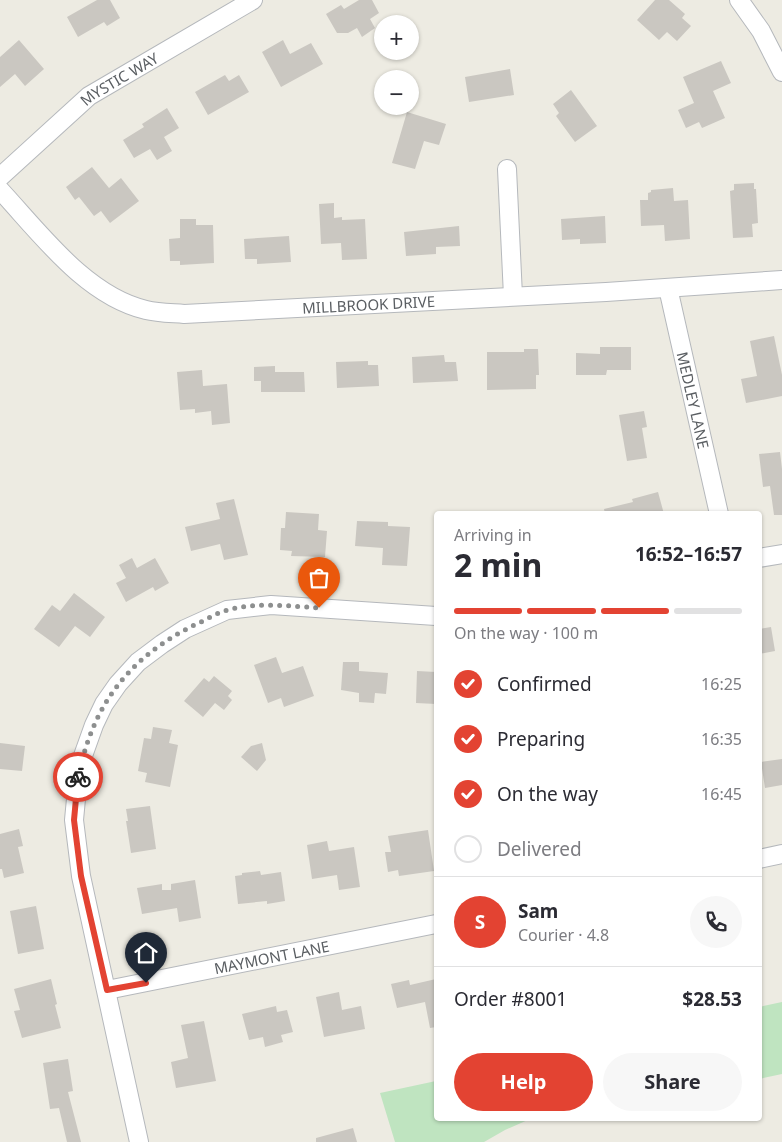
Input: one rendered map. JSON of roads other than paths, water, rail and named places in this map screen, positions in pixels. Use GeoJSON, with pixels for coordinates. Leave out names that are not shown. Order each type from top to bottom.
{"type":"FeatureCollection","features":[{"type":"Feature","properties":{"kind":"street","name":"MYSTIC WAY"},"geometry":{"type":"LineString","coordinates":[[0,177],[89,96],[253,0]]}},
{"type":"Feature","properties":{"kind":"street"},"geometry":{"type":"LineString","coordinates":[[739,0],[761,32],[782,72]]}},
{"type":"Feature","properties":{"kind":"street"},"geometry":{"type":"LineString","coordinates":[[507,169],[513,296]]}},
{"type":"Feature","properties":{"kind":"street","name":"MILLBROOK DRIVE"},"geometry":{"type":"LineString","coordinates":[[0,190],[74,270],[114,298],[146,310],[184,314],[668,288],[782,280]]}},
{"type":"Feature","properties":{"kind":"street","name":"MEDLEY LANE"},"geometry":{"type":"LineString","coordinates":[[668,288],[718,511]]}},
{"type":"Feature","properties":{"kind":"street"},"geometry":{"type":"LineString","coordinates":[[762,557],[782,554]]}},
{"type":"Feature","properties":{"kind":"street"},"geometry":{"type":"LineString","coordinates":[[139,1142],[81,876],[74,820],[80,767],[94,725],[104,704],[118,684],[138,662],[185,629],[227,610],[272,605],[434,616]]}},
{"type":"Feature","properties":{"kind":"street"},"geometry":{"type":"LineString","coordinates":[[762,858],[782,854]]}},
{"type":"Feature","properties":{"kind":"street","name":"MAYMONT LANE"},"geometry":{"type":"LineString","coordinates":[[107,990],[434,924]]}}]}
